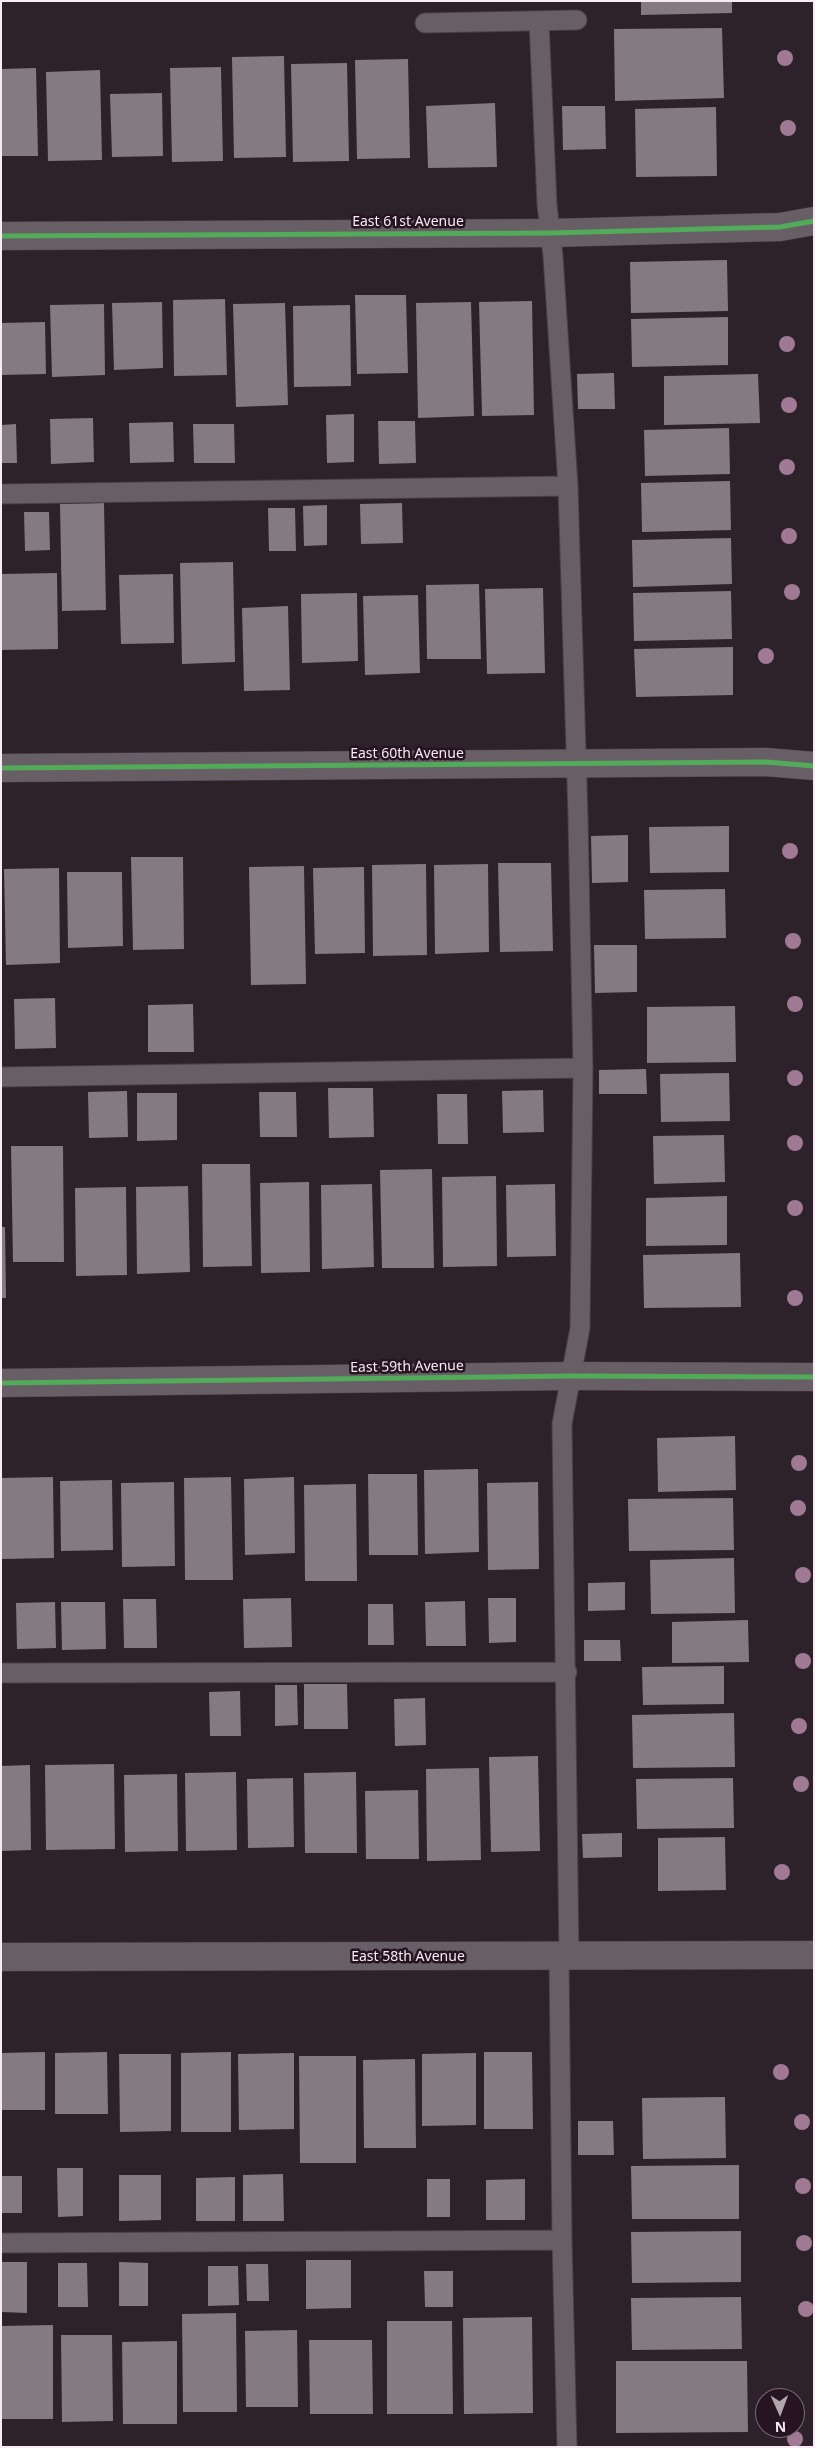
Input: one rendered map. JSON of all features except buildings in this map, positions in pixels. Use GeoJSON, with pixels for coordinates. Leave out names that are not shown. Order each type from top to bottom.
{"type":"FeatureCollection","features":[{"type":"Feature","properties":{"kind":"street","name":"East 61st Avenue"},"geometry":{"type":"LineString","coordinates":[[1,236],[551,233],[780,227],[814,221]]}},
{"type":"Feature","properties":{"kind":"street","name":"East 60th Avenue"},"geometry":{"type":"LineString","coordinates":[[1,768],[766,762],[814,766]]}},
{"type":"Feature","properties":{"kind":"street","name":"East 59th Avenue"},"geometry":{"type":"LineString","coordinates":[[1,1383],[570,1376],[814,1377]]}},
{"type":"Feature","properties":{"kind":"street","name":"East 58th Avenue"},"geometry":{"type":"LineString","coordinates":[[1,1957],[814,1955]]}},
{"type":"Feature","properties":{"kind":"lane"},"geometry":{"type":"LineString","coordinates":[[426,23],[577,20]]}},
{"type":"Feature","properties":{"kind":"lane"},"geometry":{"type":"LineString","coordinates":[[539,21],[547,205],[551,233],[568,486],[583,1068],[580,1328],[562,1424],[567,1672],[562,2240],[567,2447]]}},
{"type":"Feature","properties":{"kind":"lane"},"geometry":{"type":"LineString","coordinates":[[1,494],[568,486]]}},
{"type":"Feature","properties":{"kind":"lane"},"geometry":{"type":"LineString","coordinates":[[1,1077],[583,1068]]}},
{"type":"Feature","properties":{"kind":"lane"},"geometry":{"type":"LineString","coordinates":[[1,1673],[567,1672]]}},
{"type":"Feature","properties":{"kind":"lane"},"geometry":{"type":"LineString","coordinates":[[1,2243],[562,2240]]}},
{"type":"Feature","properties":{"kind":"cycle path"},"geometry":{"type":"LineString","coordinates":[[1,236],[551,233],[780,227],[814,221]]}},
{"type":"Feature","properties":{"kind":"cycle path"},"geometry":{"type":"LineString","coordinates":[[1,768],[766,762],[814,766]]}},
{"type":"Feature","properties":{"kind":"cycle path"},"geometry":{"type":"LineString","coordinates":[[1,1383],[570,1376],[814,1377]]}}]}
